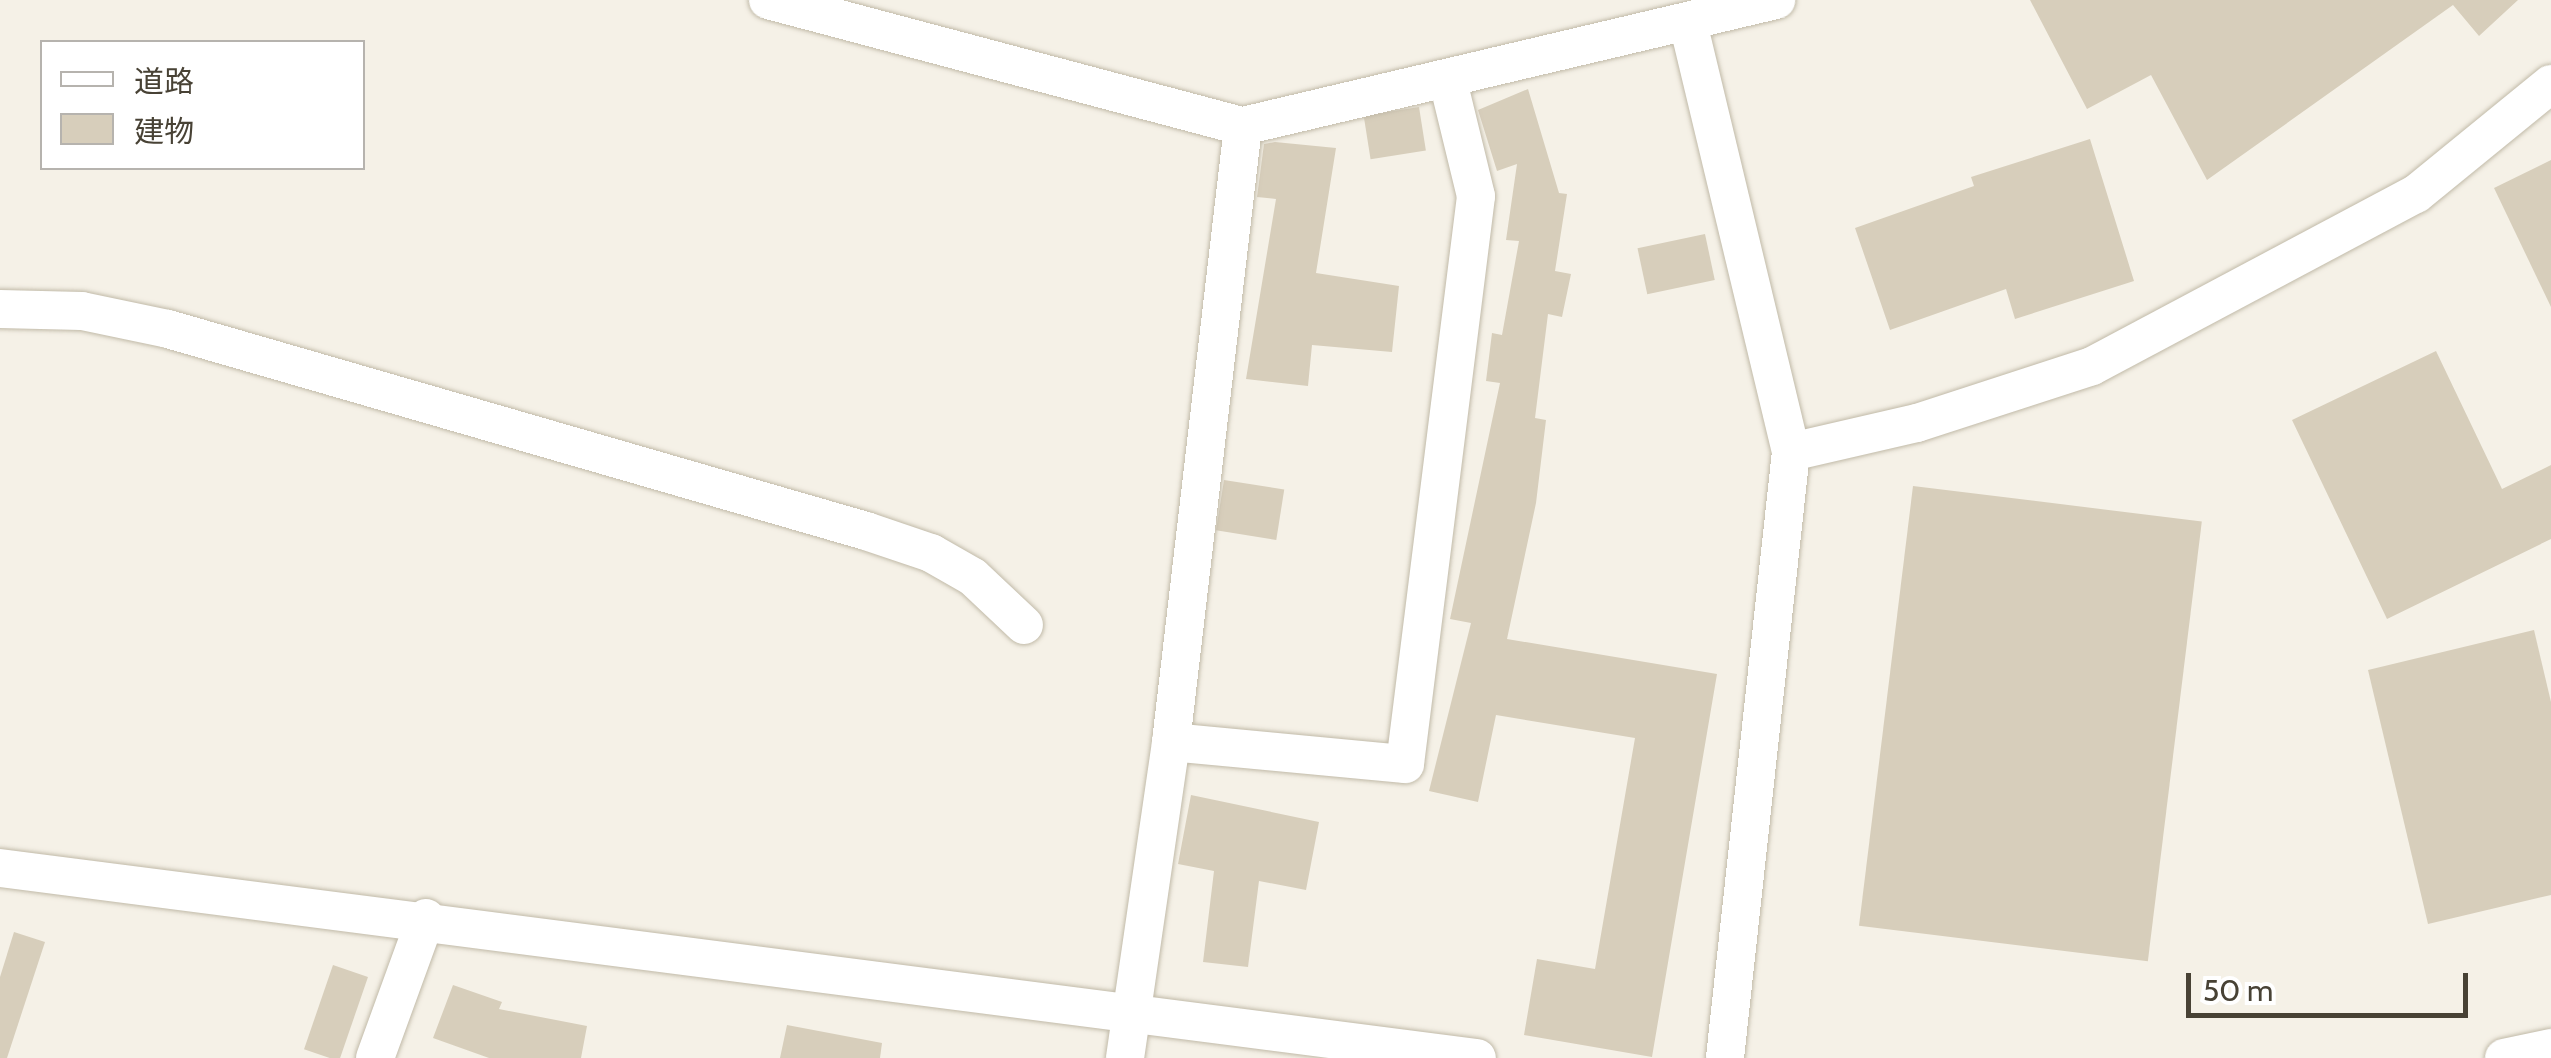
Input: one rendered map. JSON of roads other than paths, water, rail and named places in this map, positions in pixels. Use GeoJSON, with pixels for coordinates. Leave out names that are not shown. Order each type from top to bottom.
{"type":"FeatureCollection","features":[{"type":"Feature","properties":{"kind":"street"},"geometry":{"type":"LineString","coordinates":[[768,0],[1243,126],[1688,27],[1776,0]]}},
{"type":"Feature","properties":{"kind":"street"},"geometry":{"type":"LineString","coordinates":[[1688,27],[1791,452],[1725,1058]]}},
{"type":"Feature","properties":{"kind":"street"},"geometry":{"type":"LineString","coordinates":[[1171,742],[1406,764],[1476,196],[1448,81]]}},
{"type":"Feature","properties":{"kind":"street"},"geometry":{"type":"LineString","coordinates":[[1791,452],[1917,422],[2092,366],[2416,194],[2551,84]]}},
{"type":"Feature","properties":{"kind":"street"},"geometry":{"type":"LineString","coordinates":[[1125,1058],[1171,742],[1243,126]]}},
{"type":"Feature","properties":{"kind":"street"},"geometry":{"type":"LineString","coordinates":[[0,309],[82,311],[168,329],[866,531],[959,569],[1024,626]]}},
{"type":"Feature","properties":{"kind":"street"},"geometry":{"type":"LineString","coordinates":[[0,868],[426,918],[1477,1058]]}},
{"type":"Feature","properties":{"kind":"street"},"geometry":{"type":"LineString","coordinates":[[375,1058],[426,918]]}},
{"type":"Feature","properties":{"kind":"street"},"geometry":{"type":"LineString","coordinates":[[2504,1058],[2551,1048]]}}]}
